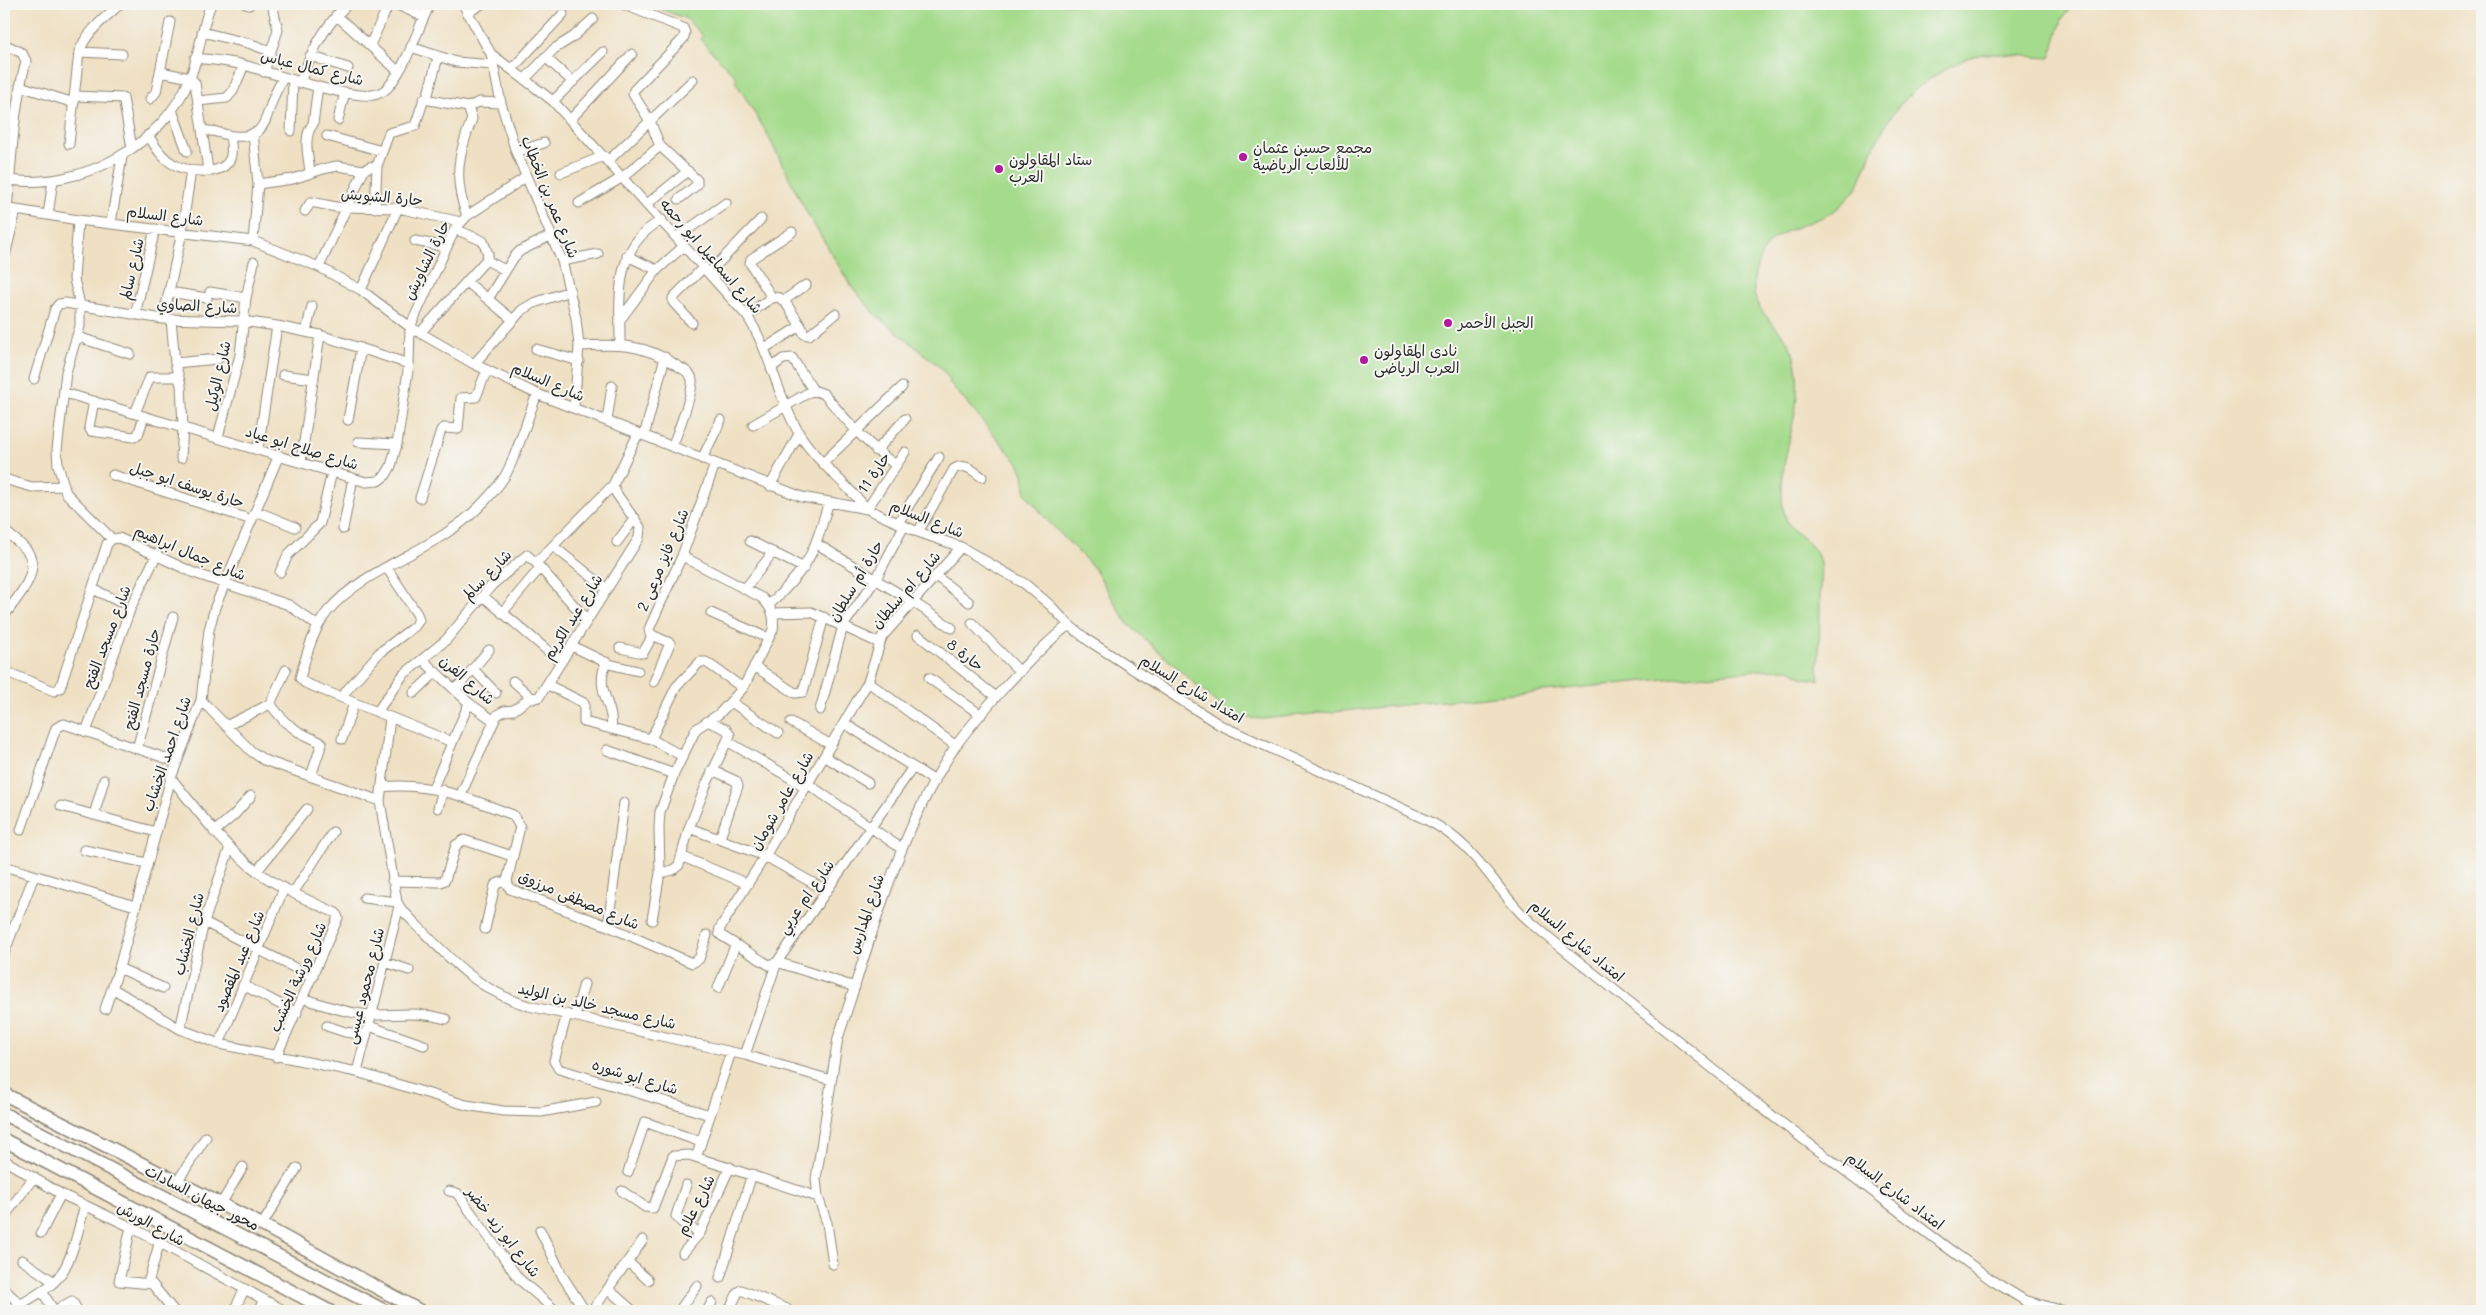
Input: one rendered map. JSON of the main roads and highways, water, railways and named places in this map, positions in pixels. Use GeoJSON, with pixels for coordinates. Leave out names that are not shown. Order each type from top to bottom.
{"type":"FeatureCollection","features":[{"type":"Feature","properties":{"kind":"main road"},"geometry":{"type":"LineString","coordinates":[[4,1094],[262,1225],[420,1311]]}},
{"type":"Feature","properties":{"kind":"main road","name":"محور جيهان السادات"},"geometry":{"type":"LineString","coordinates":[[4,1114],[385,1311]]}},
{"type":"Feature","properties":{"kind":"main road"},"geometry":{"type":"LineString","coordinates":[[4,1140],[330,1311]]}},
{"type":"Feature","properties":{"kind":"place","name":"مجمع حسين عثمان للألعاب الرياضية"},"geometry":{"type":"Point","coordinates":[1243,157]}},
{"type":"Feature","properties":{"kind":"place","name":"ستاد المقاولون العرب"},"geometry":{"type":"Point","coordinates":[999,169]}},
{"type":"Feature","properties":{"kind":"place","name":"الجبل الأحمر"},"geometry":{"type":"Point","coordinates":[1448,323]}},
{"type":"Feature","properties":{"kind":"place","name":"نادى المقاولون العرب الرياضى"},"geometry":{"type":"Point","coordinates":[1364,360]}}]}
